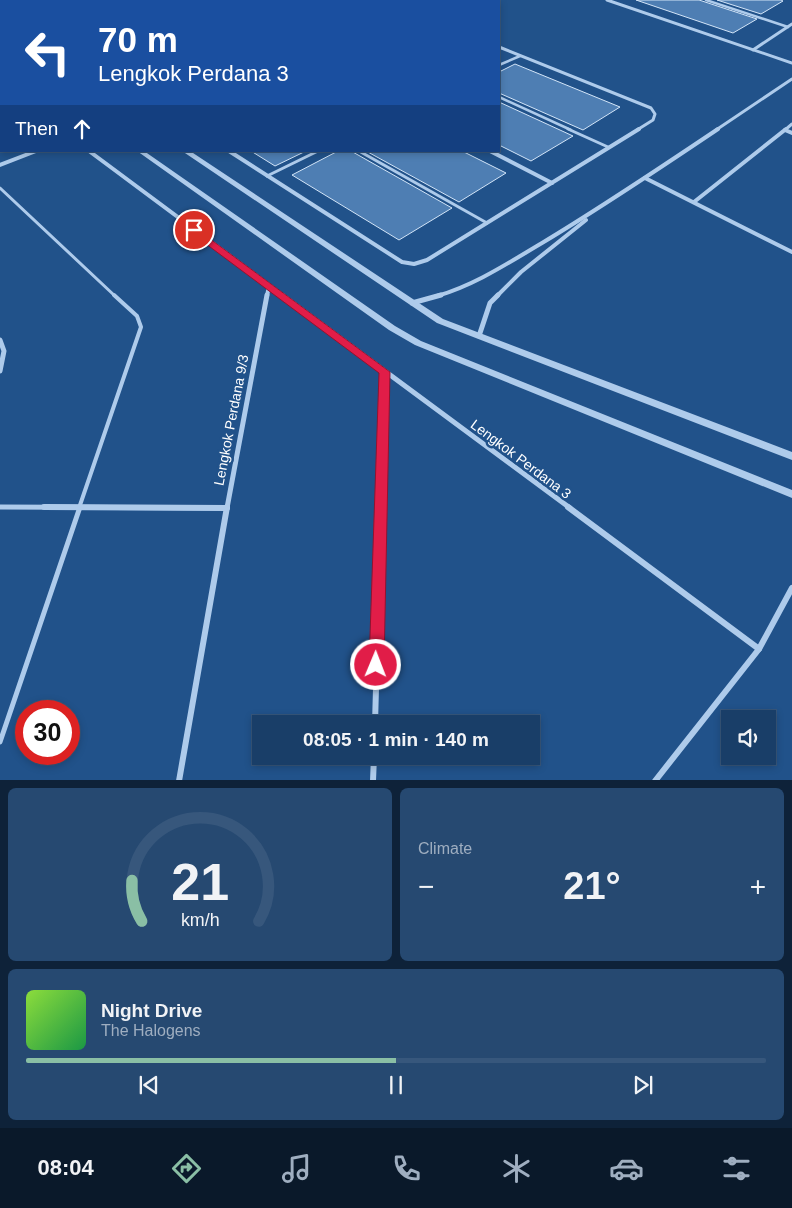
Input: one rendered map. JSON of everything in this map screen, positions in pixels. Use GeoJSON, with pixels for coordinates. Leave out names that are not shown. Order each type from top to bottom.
{"type":"FeatureCollection","features":[{"type":"Feature","properties":{"kind":"street"},"geometry":{"type":"LineString","coordinates":[[606,0],[792,63]]}},
{"type":"Feature","properties":{"kind":"street"},"geometry":{"type":"LineString","coordinates":[[753,50],[792,24]]}},
{"type":"Feature","properties":{"kind":"street"},"geometry":{"type":"LineString","coordinates":[[231,152],[402,262],[414,264],[427,260],[654,120],[655,114],[651,108],[500,47]]}},
{"type":"Feature","properties":{"kind":"street"},"geometry":{"type":"LineString","coordinates":[[412,303],[460,288],[508,263],[602,207],[792,79]]}},
{"type":"Feature","properties":{"kind":"street"},"geometry":{"type":"LineString","coordinates":[[694,202],[792,124]]}},
{"type":"Feature","properties":{"kind":"street"},"geometry":{"type":"LineString","coordinates":[[784,130],[792,133]]}},
{"type":"Feature","properties":{"kind":"street"},"geometry":{"type":"LineString","coordinates":[[0,166],[34,152]]}},
{"type":"Feature","properties":{"kind":"street"},"geometry":{"type":"LineString","coordinates":[[89,152],[269,286]]}},
{"type":"Feature","properties":{"kind":"street"},"geometry":{"type":"LineString","coordinates":[[141,152],[392,328],[418,343],[792,494]]}},
{"type":"Feature","properties":{"kind":"street"},"geometry":{"type":"LineString","coordinates":[[186,152],[440,321],[792,456]]}},
{"type":"Feature","properties":{"kind":"street"},"geometry":{"type":"LineString","coordinates":[[492,152],[552,182]]}},
{"type":"Feature","properties":{"kind":"street"},"geometry":{"type":"LineString","coordinates":[[644,178],[792,252]]}},
{"type":"Feature","properties":{"kind":"street"},"geometry":{"type":"LineString","coordinates":[[479,336],[490,303],[521,272],[602,207]]}},
{"type":"Feature","properties":{"kind":"street","name":"Lengkok Perdana 3"},"geometry":{"type":"LineString","coordinates":[[269,286],[759,649]]}},
{"type":"Feature","properties":{"kind":"street","name":"Lengkok Perdana 9/3"},"geometry":{"type":"LineString","coordinates":[[179,780],[227,508],[269,286]]}},
{"type":"Feature","properties":{"kind":"street"},"geometry":{"type":"LineString","coordinates":[[0,340],[3,344],[4,359],[0,370]]}},
{"type":"Feature","properties":{"kind":"street"},"geometry":{"type":"LineString","coordinates":[[375,715],[384,372]]}},
{"type":"Feature","properties":{"kind":"street"},"geometry":{"type":"LineString","coordinates":[[0,506],[227,508]]}},
{"type":"Feature","properties":{"kind":"street"},"geometry":{"type":"LineString","coordinates":[[655,780],[759,649],[792,588]]}},
{"type":"Feature","properties":{"kind":"street"},"geometry":{"type":"LineString","coordinates":[[373,780],[374,765]]}},
{"type":"Feature","properties":{"kind":"lane"},"geometry":{"type":"LineString","coordinates":[[706,0],[788,27]]}},
{"type":"Feature","properties":{"kind":"lane"},"geometry":{"type":"LineString","coordinates":[[500,65],[520,56]]}},
{"type":"Feature","properties":{"kind":"lane"},"geometry":{"type":"LineString","coordinates":[[500,97],[608,147]]}},
{"type":"Feature","properties":{"kind":"lane"},"geometry":{"type":"LineString","coordinates":[[267,176],[316,152]]}},
{"type":"Feature","properties":{"kind":"lane"},"geometry":{"type":"LineString","coordinates":[[362,152],[487,223]]}},
{"type":"Feature","properties":{"kind":"lane"},"geometry":{"type":"LineString","coordinates":[[0,188],[137,316],[141,327],[0,742]]}},
{"type":"Feature","properties":{"kind":"building"},"geometry":{"type":"Polygon","coordinates":[[[636,0],[699,0],[757,19],[733,33],[636,0]]]}},
{"type":"Feature","properties":{"kind":"building"},"geometry":{"type":"Polygon","coordinates":[[[717,0],[781,0],[783,1],[761,14],[717,0]]]}},
{"type":"Feature","properties":{"kind":"building"},"geometry":{"type":"Polygon","coordinates":[[[515,64],[620,107],[583,130],[500,93],[500,72],[515,64]]]}},
{"type":"Feature","properties":{"kind":"building"},"geometry":{"type":"Polygon","coordinates":[[[500,102],[573,136],[531,161],[500,146],[500,102]]]}},
{"type":"Feature","properties":{"kind":"building"},"geometry":{"type":"Polygon","coordinates":[[[253,152],[304,152],[275,166],[253,152]]]}},
{"type":"Feature","properties":{"kind":"building"},"geometry":{"type":"Polygon","coordinates":[[[336,152],[353,152],[452,208],[399,240],[292,175],[336,152]]]}},
{"type":"Feature","properties":{"kind":"building"},"geometry":{"type":"Polygon","coordinates":[[[368,152],[464,152],[506,173],[459,202],[368,152]]]}},
{"type":"Feature","properties":{"kind":"route"},"geometry":{"type":"LineString","coordinates":[[194,230],[384,372],[376,665]]}}]}
